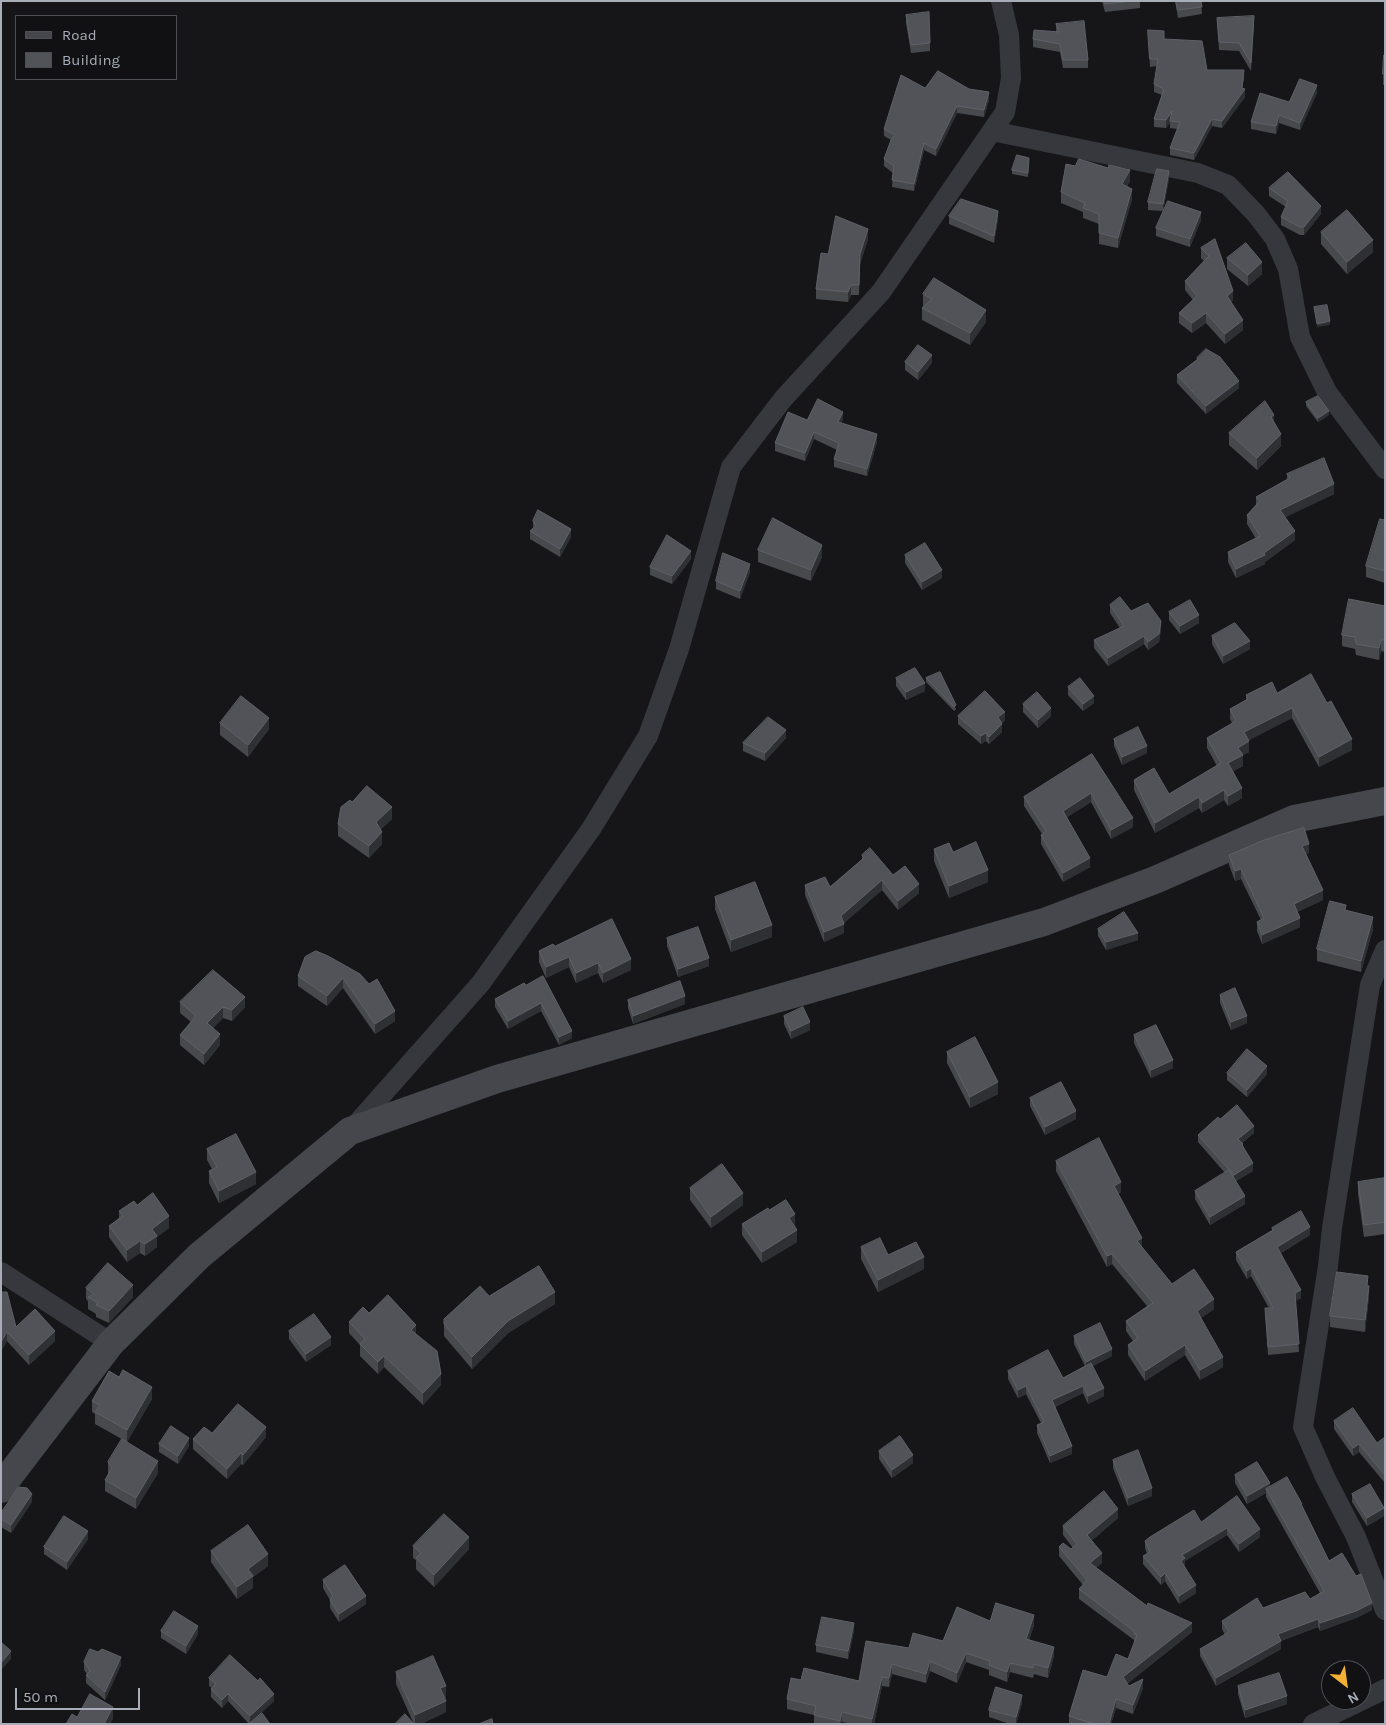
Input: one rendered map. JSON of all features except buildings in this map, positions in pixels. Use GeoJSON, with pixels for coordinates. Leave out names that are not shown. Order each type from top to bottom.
{"type":"FeatureCollection","features":[{"type":"Feature","properties":{"kind":"street"},"geometry":{"type":"LineString","coordinates":[[1,1489],[112,1343],[199,1256],[350,1131],[481,983],[592,829],[648,736],[678,649],[731,467],[783,398],[881,292],[1005,112],[1011,78],[1009,35],[1001,1]]}},
{"type":"Feature","properties":{"kind":"street"},"geometry":{"type":"LineString","coordinates":[[992,132],[1198,173],[1228,185],[1256,214],[1275,239],[1288,269],[1300,337],[1327,392],[1385,469]]}},
{"type":"Feature","properties":{"kind":"street"},"geometry":{"type":"LineString","coordinates":[[350,1131],[497,1079],[1044,922],[1155,880],[1294,819],[1385,801]]}},
{"type":"Feature","properties":{"kind":"street"},"geometry":{"type":"LineString","coordinates":[[1385,950],[1370,985],[1332,1228],[1309,1398],[1303,1427],[1325,1477],[1356,1537],[1385,1610]]}},
{"type":"Feature","properties":{"kind":"street"},"geometry":{"type":"LineString","coordinates":[[1,1272],[112,1343]]}},
{"type":"Feature","properties":{"kind":"street"},"geometry":{"type":"LineString","coordinates":[[1313,1724],[1385,1689]]}}]}
